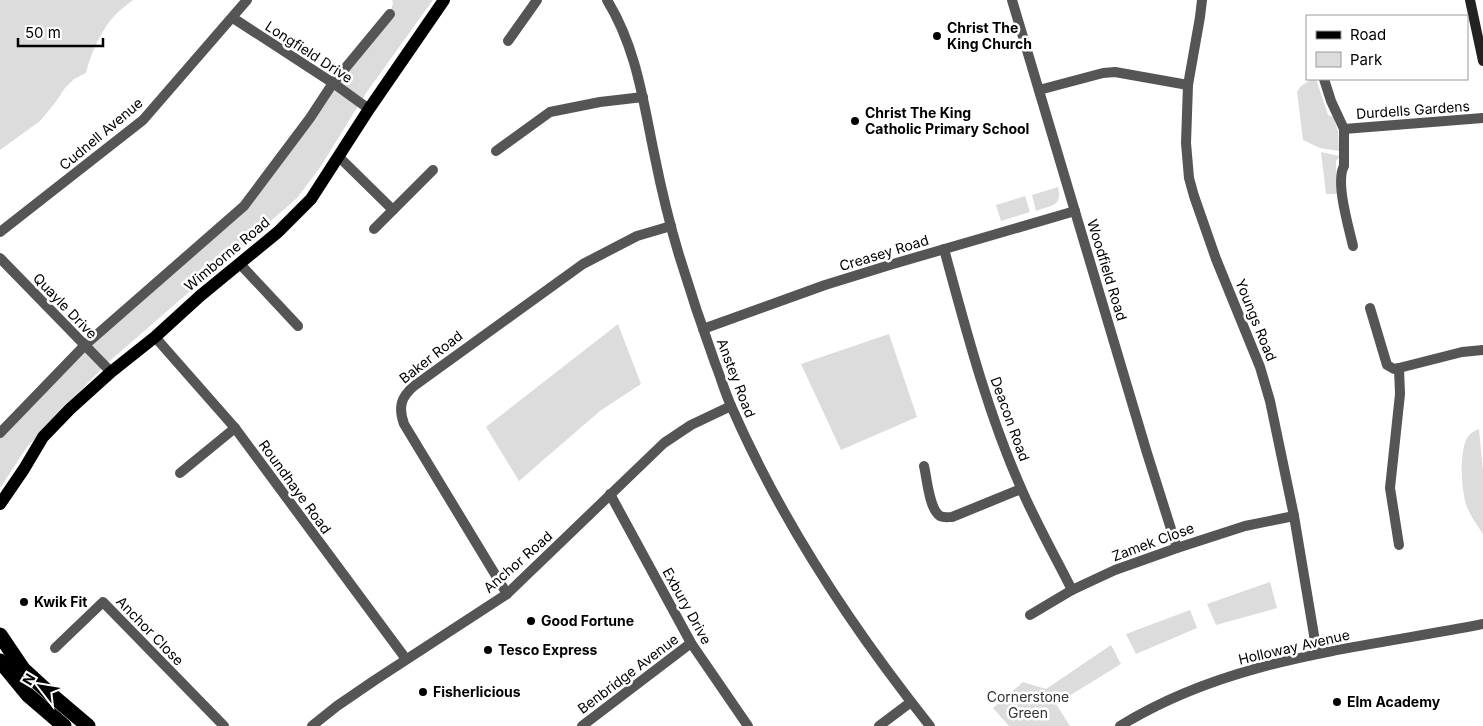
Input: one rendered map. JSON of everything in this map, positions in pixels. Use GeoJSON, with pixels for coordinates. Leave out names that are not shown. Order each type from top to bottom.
{"type":"FeatureCollection","features":[{"type":"Feature","properties":{"kind":"highway"},"geometry":{"type":"LineString","coordinates":[[0,635],[23,669],[88,726]]}},
{"type":"Feature","properties":{"kind":"highway"},"geometry":{"type":"LineString","coordinates":[[0,661],[28,695],[64,726]]}},
{"type":"Feature","properties":{"kind":"main road","name":"Wimborne Road"},"geometry":{"type":"LineString","coordinates":[[0,504],[43,437],[70,409],[200,296],[278,232],[311,199],[369,108],[444,0]]}},
{"type":"Feature","properties":{"kind":"street","name":"Cudnell Avenue"},"geometry":{"type":"LineString","coordinates":[[0,232],[143,120],[247,0]]}},
{"type":"Feature","properties":{"kind":"street"},"geometry":{"type":"LineString","coordinates":[[508,41],[537,0]]}},
{"type":"Feature","properties":{"kind":"street","name":"Anstey Road"},"geometry":{"type":"LineString","coordinates":[[607,0],[624,33],[636,69],[671,226],[703,328],[731,406],[758,463],[824,580],[888,671],[930,726]]}},
{"type":"Feature","properties":{"kind":"street","name":"Woodfield Road"},"geometry":{"type":"LineString","coordinates":[[1012,0],[1177,548]]}},
{"type":"Feature","properties":{"kind":"street","name":"Youngs Road"},"geometry":{"type":"LineString","coordinates":[[1202,0],[1188,85],[1186,143],[1189,178],[1216,259],[1260,367],[1277,430],[1294,516],[1317,653]]}},
{"type":"Feature","properties":{"kind":"street"},"geometry":{"type":"LineString","coordinates":[[1470,0],[1483,61]]}},
{"type":"Feature","properties":{"kind":"street","name":"Wimborne Road"},"geometry":{"type":"LineString","coordinates":[[0,433],[85,345],[244,206],[310,118],[332,83],[390,14]]}},
{"type":"Feature","properties":{"kind":"street","name":"Longfield Drive"},"geometry":{"type":"LineString","coordinates":[[233,18],[369,108]]}},
{"type":"Feature","properties":{"kind":"street"},"geometry":{"type":"LineString","coordinates":[[1039,90],[1103,73],[1115,72],[1188,85]]}},
{"type":"Feature","properties":{"kind":"street","name":"Durdells Gardens"},"geometry":{"type":"LineString","coordinates":[[1324,80],[1331,101],[1344,129],[1343,199],[1353,246]]}},
{"type":"Feature","properties":{"kind":"street"},"geometry":{"type":"LineString","coordinates":[[496,151],[550,112],[600,102],[643,97]]}},
{"type":"Feature","properties":{"kind":"street","name":"Durdells Gardens"},"geometry":{"type":"LineString","coordinates":[[1344,129],[1483,118]]}},
{"type":"Feature","properties":{"kind":"street"},"geometry":{"type":"LineString","coordinates":[[338,156],[393,210]]}},
{"type":"Feature","properties":{"kind":"street"},"geometry":{"type":"LineString","coordinates":[[374,229],[433,170]]}},
{"type":"Feature","properties":{"kind":"street","name":"Creasey Road"},"geometry":{"type":"LineString","coordinates":[[703,328],[825,285],[1075,211]]}},
{"type":"Feature","properties":{"kind":"street","name":"Baker Road"},"geometry":{"type":"LineString","coordinates":[[507,594],[404,424],[401,406],[403,398],[426,376],[583,264],[637,236],[671,226]]}},
{"type":"Feature","properties":{"kind":"street","name":"Deacon Road"},"geometry":{"type":"LineString","coordinates":[[944,249],[976,368],[997,427],[1021,489],[1072,590]]}},
{"type":"Feature","properties":{"kind":"street","name":"Quayle Drive"},"geometry":{"type":"LineString","coordinates":[[0,258],[111,372]]}},
{"type":"Feature","properties":{"kind":"street"},"geometry":{"type":"LineString","coordinates":[[240,264],[298,326]]}},
{"type":"Feature","properties":{"kind":"street"},"geometry":{"type":"LineString","coordinates":[[1370,308],[1387,365],[1394,369],[1462,352],[1483,350]]}},
{"type":"Feature","properties":{"kind":"street","name":"Roundhaye Road"},"geometry":{"type":"LineString","coordinates":[[155,337],[235,428],[406,660]]}},
{"type":"Feature","properties":{"kind":"street"},"geometry":{"type":"LineString","coordinates":[[1399,368],[1400,394],[1390,488],[1399,545]]}},
{"type":"Feature","properties":{"kind":"street","name":"Anchor Road"},"geometry":{"type":"LineString","coordinates":[[312,726],[337,706],[507,594],[664,443],[691,425],[731,406]]}},
{"type":"Feature","properties":{"kind":"street"},"geometry":{"type":"LineString","coordinates":[[180,473],[235,428]]}},
{"type":"Feature","properties":{"kind":"street"},"geometry":{"type":"LineString","coordinates":[[924,466],[934,509],[938,515],[944,517],[952,517],[1021,489]]}},
{"type":"Feature","properties":{"kind":"street","name":"Exbury Drive"},"geometry":{"type":"LineString","coordinates":[[610,494],[691,643],[748,726]]}},
{"type":"Feature","properties":{"kind":"street","name":"Zamek Close"},"geometry":{"type":"LineString","coordinates":[[1030,615],[1072,590],[1115,570],[1245,526],[1294,516]]}},
{"type":"Feature","properties":{"kind":"street","name":"Anchor Close"},"geometry":{"type":"LineString","coordinates":[[55,648],[103,602],[224,726]]}},
{"type":"Feature","properties":{"kind":"street","name":"Holloway Avenue"},"geometry":{"type":"LineString","coordinates":[[1120,726],[1154,706],[1214,682],[1254,669],[1317,653],[1483,624]]}},
{"type":"Feature","properties":{"kind":"street","name":"Benbridge Avenue"},"geometry":{"type":"LineString","coordinates":[[582,726],[691,643]]}},
{"type":"Feature","properties":{"kind":"street"},"geometry":{"type":"LineString","coordinates":[[879,726],[911,702]]}},
{"type":"Feature","properties":{"kind":"green space"},"geometry":{"type":"Polygon","coordinates":[[[0,0],[133,0],[117,13],[102,33],[86,73],[74,79],[65,88],[40,121],[0,150],[0,0]]]}},
{"type":"Feature","properties":{"kind":"green space"},"geometry":{"type":"Polygon","coordinates":[[[392,0],[433,0],[366,93],[321,166],[297,198],[104,366],[27,447],[0,488],[0,433],[85,345],[244,206],[390,14],[392,0]]]}},
{"type":"Feature","properties":{"kind":"green space"},"geometry":{"type":"Polygon","coordinates":[[[1310,80],[1316,80],[1328,115],[1333,117],[1338,131],[1339,151],[1320,148],[1303,140],[1297,92],[1301,86],[1310,80]]]}},
{"type":"Feature","properties":{"kind":"green space"},"geometry":{"type":"Polygon","coordinates":[[[1321,152],[1340,156],[1336,161],[1337,194],[1326,194],[1321,152]]]}},
{"type":"Feature","properties":{"kind":"green space"},"geometry":{"type":"Polygon","coordinates":[[[1058,187],[1059,198],[1057,202],[1036,211],[1032,195],[1058,187]]]}},
{"type":"Feature","properties":{"kind":"green space"},"geometry":{"type":"Polygon","coordinates":[[[1025,196],[1030,212],[1001,221],[996,205],[1025,196]]]}},
{"type":"Feature","properties":{"kind":"green space"},"geometry":{"type":"Polygon","coordinates":[[[618,324],[641,384],[600,411],[519,481],[486,427],[618,324]]]}},
{"type":"Feature","properties":{"kind":"green space"},"geometry":{"type":"Polygon","coordinates":[[[889,334],[917,417],[841,450],[801,364],[889,334]]]}},
{"type":"Feature","properties":{"kind":"green space"},"geometry":{"type":"Polygon","coordinates":[[[1479,429],[1483,471],[1483,534],[1467,507],[1463,492],[1462,472],[1464,445],[1469,435],[1479,429]]]}},
{"type":"Feature","properties":{"kind":"green space"},"geometry":{"type":"Polygon","coordinates":[[[1270,582],[1277,608],[1216,625],[1207,604],[1270,582]]]}},
{"type":"Feature","properties":{"kind":"green space"},"geometry":{"type":"Polygon","coordinates":[[[1190,610],[1197,628],[1136,654],[1126,634],[1190,610]]]}},
{"type":"Feature","properties":{"kind":"green space","name":"Cornerstone Green"},"geometry":{"type":"Polygon","coordinates":[[[1111,645],[1121,664],[1056,704],[1070,726],[1009,726],[993,708],[1023,682],[1046,689],[1111,645]]]}},
{"type":"Feature","properties":{"kind":"place","name":"Christ The King Church"},"geometry":{"type":"Point","coordinates":[937,36]}},
{"type":"Feature","properties":{"kind":"place","name":"Christ The King Catholic Primary School"},"geometry":{"type":"Point","coordinates":[855,121]}},
{"type":"Feature","properties":{"kind":"place","name":"Kwik Fit"},"geometry":{"type":"Point","coordinates":[24,602]}},
{"type":"Feature","properties":{"kind":"place","name":"Good Fortune"},"geometry":{"type":"Point","coordinates":[531,621]}},
{"type":"Feature","properties":{"kind":"place","name":"Tesco Express"},"geometry":{"type":"Point","coordinates":[488,650]}},
{"type":"Feature","properties":{"kind":"place","name":"Fisherlicious"},"geometry":{"type":"Point","coordinates":[423,692]}},
{"type":"Feature","properties":{"kind":"place","name":"Elm Academy"},"geometry":{"type":"Point","coordinates":[1337,702]}}]}
